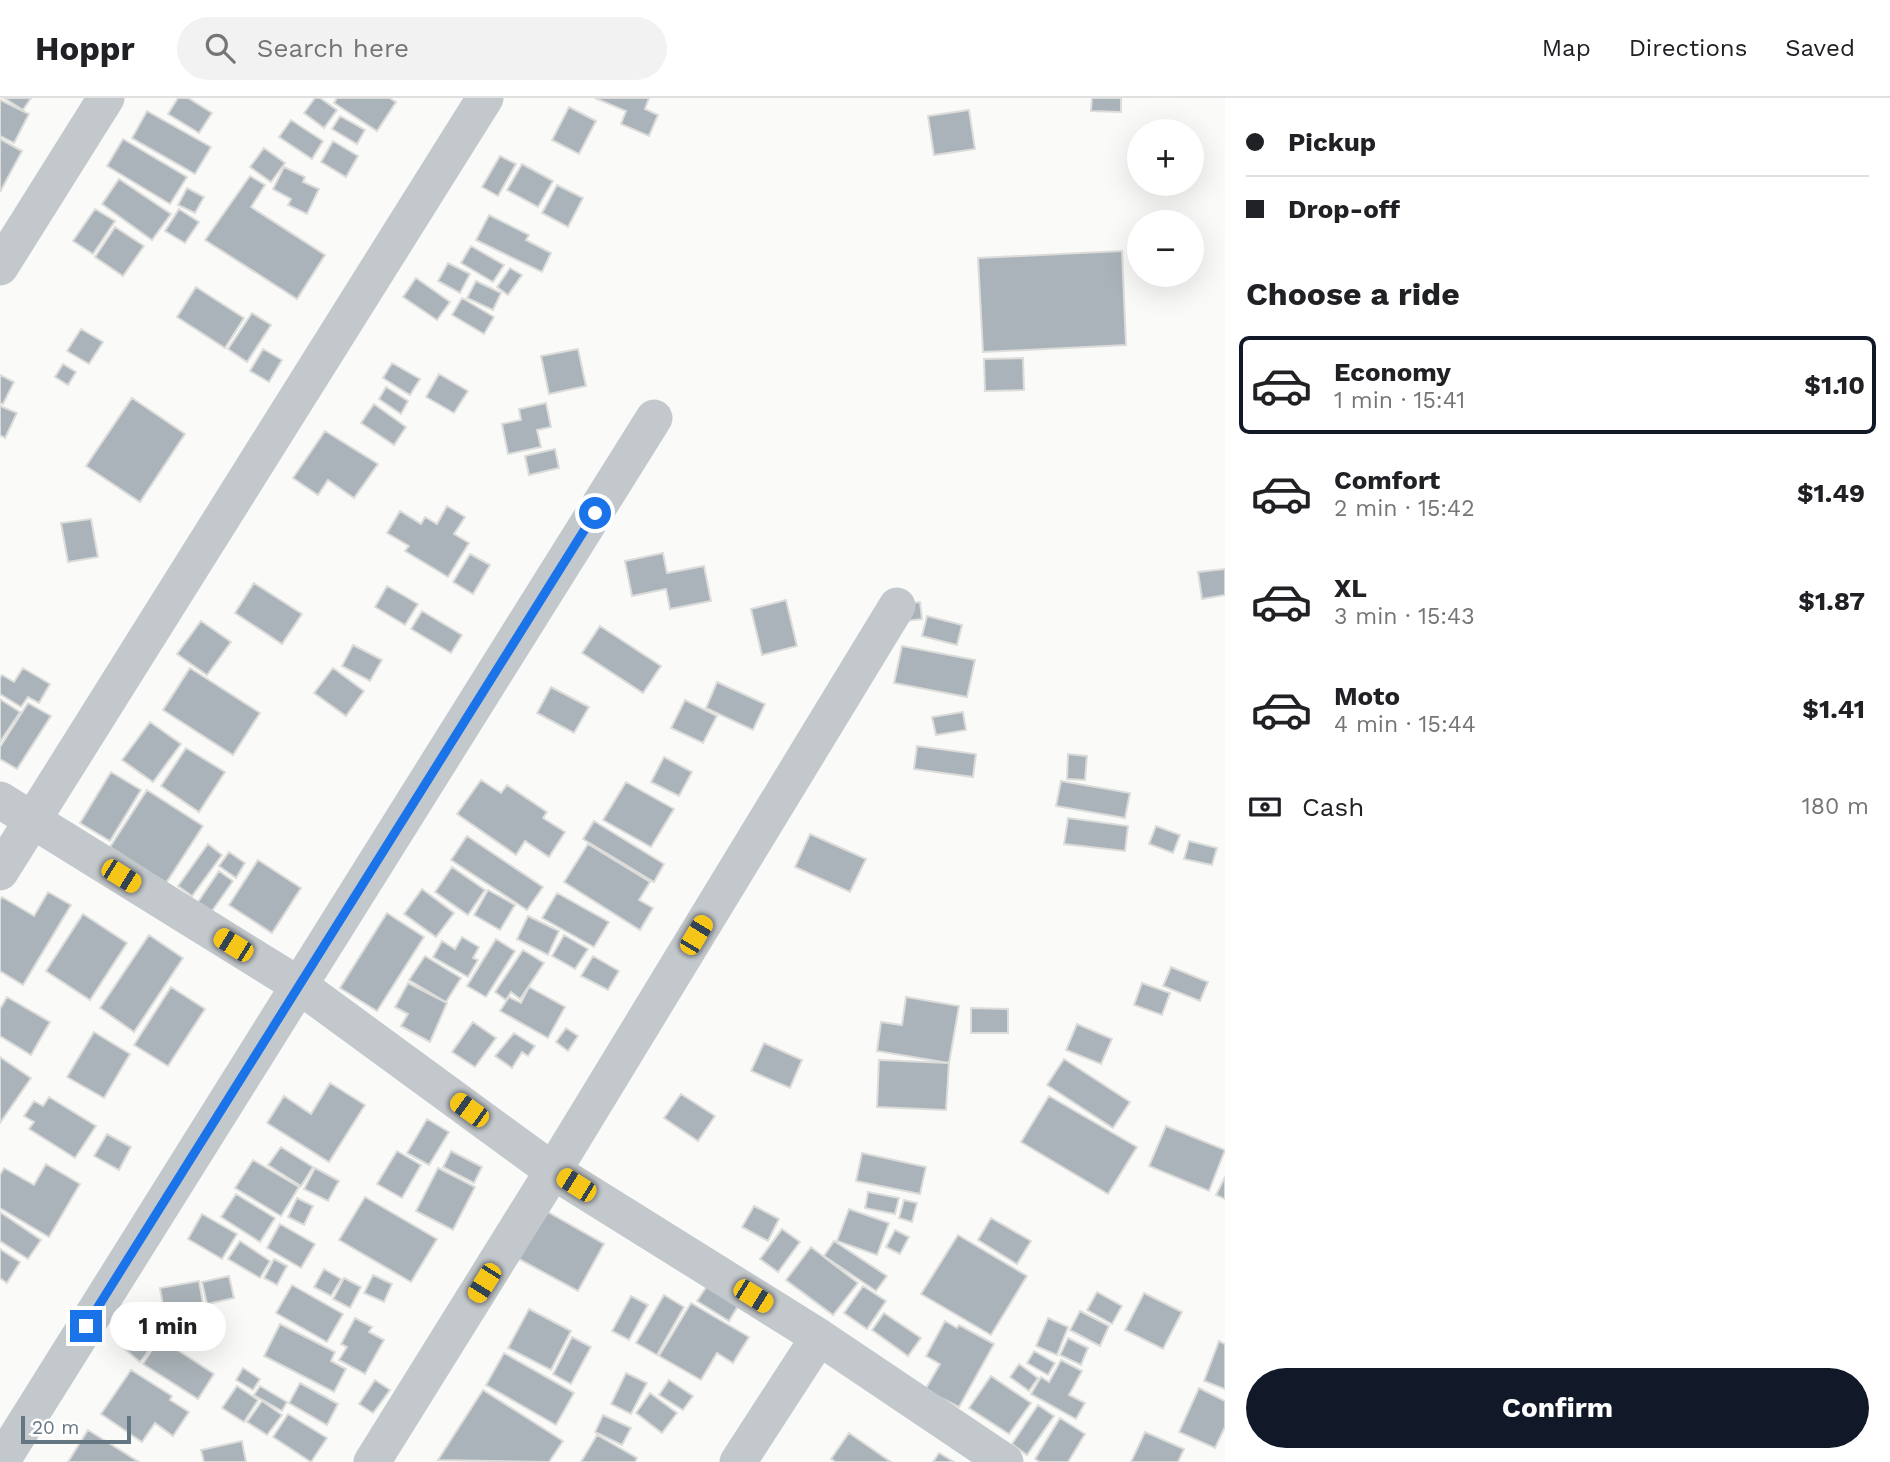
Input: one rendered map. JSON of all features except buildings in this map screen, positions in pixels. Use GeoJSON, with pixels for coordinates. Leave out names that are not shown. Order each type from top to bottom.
{"type":"FeatureCollection","features":[{"type":"Feature","properties":{"kind":"street"},"geometry":{"type":"LineString","coordinates":[[0,267],[106,98]]}},
{"type":"Feature","properties":{"kind":"street"},"geometry":{"type":"LineString","coordinates":[[0,872],[485,98]]}},
{"type":"Feature","properties":{"kind":"street"},"geometry":{"type":"LineString","coordinates":[[1,1462],[654,418]]}},
{"type":"Feature","properties":{"kind":"street"},"geometry":{"type":"LineString","coordinates":[[372,1462],[553,1171],[897,606]]}},
{"type":"Feature","properties":{"kind":"street"},"geometry":{"type":"LineString","coordinates":[[0,800],[300,986],[553,1171],[819,1337],[1005,1462]]}},
{"type":"Feature","properties":{"kind":"street"},"geometry":{"type":"LineString","coordinates":[[738,1462],[819,1337]]}},
{"type":"Feature","properties":{"kind":"route"},"geometry":{"type":"LineString","coordinates":[[86,1326],[595,513]]}}]}
